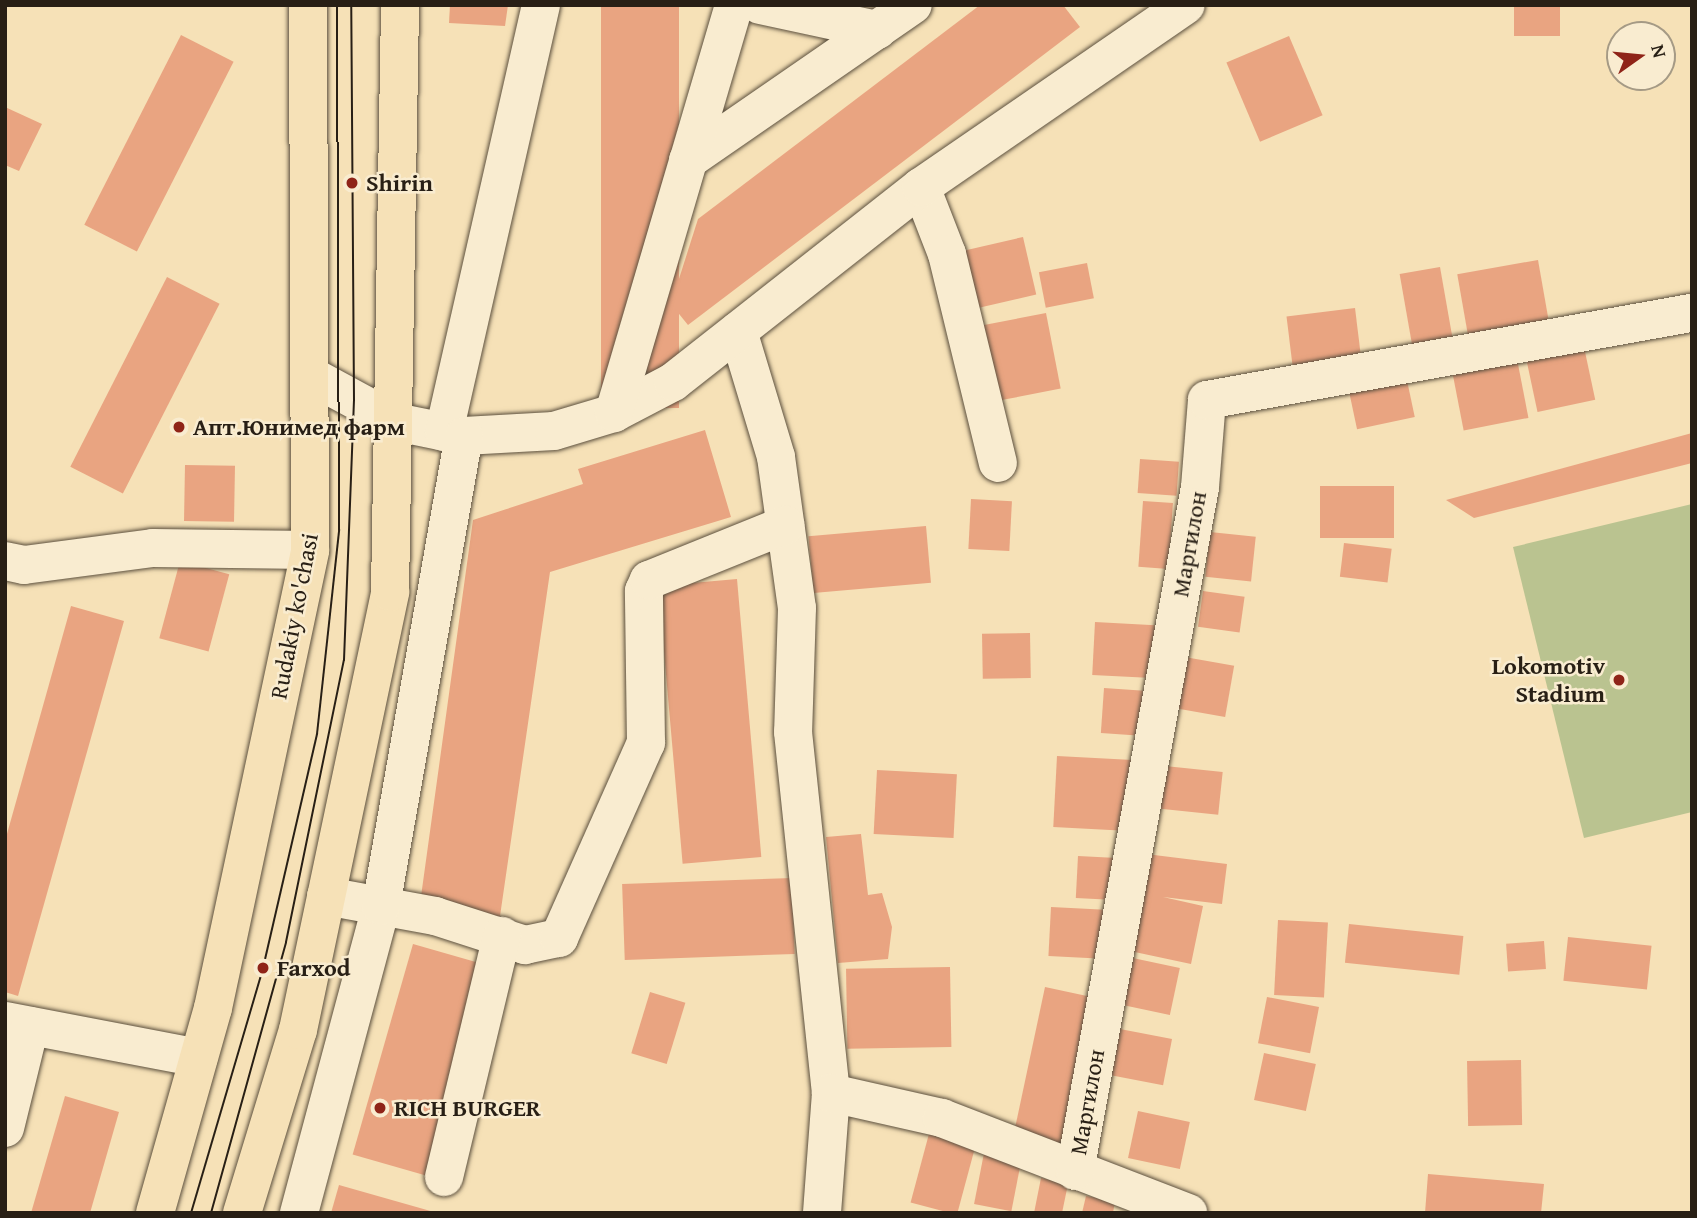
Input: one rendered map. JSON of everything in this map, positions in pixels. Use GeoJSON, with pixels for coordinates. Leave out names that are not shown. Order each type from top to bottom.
{"type":"FeatureCollection","features":[{"type":"Feature","properties":{"kind":"main road","name":"Rudakiy ko'chasi"},"geometry":{"type":"LineString","coordinates":[[155,1213],[199,1058],[310,550],[308,5]]}},
{"type":"Feature","properties":{"kind":"main road"},"geometry":{"type":"LineString","coordinates":[[242,1213],[298,1030],[390,592],[396,422],[400,5]]}},
{"type":"Feature","properties":{"kind":"street"},"geometry":{"type":"LineString","coordinates":[[299,1213],[381,906],[454,434],[541,5]]}},
{"type":"Feature","properties":{"kind":"street"},"geometry":{"type":"LineString","coordinates":[[614,412],[734,5]]}},
{"type":"Feature","properties":{"kind":"street"},"geometry":{"type":"LineString","coordinates":[[760,5],[877,30]]}},
{"type":"Feature","properties":{"kind":"street"},"geometry":{"type":"LineString","coordinates":[[688,160],[913,5]]}},
{"type":"Feature","properties":{"kind":"street"},"geometry":{"type":"LineString","coordinates":[[311,376],[396,422],[454,434],[554,431],[614,412],[673,382],[921,187],[1186,5]]}},
{"type":"Feature","properties":{"kind":"street"},"geometry":{"type":"LineString","coordinates":[[921,187],[947,254],[998,463]]}},
{"type":"Feature","properties":{"kind":"street","name":"Маргилон"},"geometry":{"type":"LineString","coordinates":[[1074,1171],[1200,487],[1207,400],[1692,313]]}},
{"type":"Feature","properties":{"kind":"street"},"geometry":{"type":"LineString","coordinates":[[738,331],[776,457],[797,608],[793,732],[831,1093],[822,1213]]}},
{"type":"Feature","properties":{"kind":"street"},"geometry":{"type":"LineString","coordinates":[[326,896],[381,906],[502,936],[525,945],[559,938],[646,743],[644,591],[649,580],[785,526]]}},
{"type":"Feature","properties":{"kind":"street"},"geometry":{"type":"LineString","coordinates":[[5,561],[153,548],[310,550]]}},
{"type":"Feature","properties":{"kind":"street"},"geometry":{"type":"LineString","coordinates":[[444,1177],[502,936]]}},
{"type":"Feature","properties":{"kind":"street"},"geometry":{"type":"LineString","coordinates":[[5,1128],[18,1023],[199,1058]]}},
{"type":"Feature","properties":{"kind":"street"},"geometry":{"type":"LineString","coordinates":[[831,1093],[942,1118],[1188,1213]]}},
{"type":"Feature","properties":{"kind":"green space","name":"Lokomotiv Stadium"},"geometry":{"type":"Polygon","coordinates":[[[1692,504],[1692,812],[1584,838],[1513,547],[1692,504]]]}},
{"type":"Feature","properties":{"kind":"building"},"geometry":{"type":"Polygon","coordinates":[[[450,5],[508,5],[505,26],[449,23],[450,5]]]}},
{"type":"Feature","properties":{"kind":"building"},"geometry":{"type":"Polygon","coordinates":[[[601,5],[679,5],[679,408],[601,408],[601,5]]]}},
{"type":"Feature","properties":{"kind":"building"},"geometry":{"type":"Polygon","coordinates":[[[980,5],[1063,5],[1080,27],[688,325],[671,304],[698,219],[980,5]]]}},
{"type":"Feature","properties":{"kind":"building"},"geometry":{"type":"Polygon","coordinates":[[[1514,5],[1560,5],[1560,36],[1514,36],[1514,5]]]}},
{"type":"Feature","properties":{"kind":"building"},"geometry":{"type":"Polygon","coordinates":[[[181,35],[234,62],[137,252],[84,225],[181,35]]]}},
{"type":"Feature","properties":{"kind":"building"},"geometry":{"type":"Polygon","coordinates":[[[1289,36],[1323,115],[1260,142],[1226,63],[1289,36]]]}},
{"type":"Feature","properties":{"kind":"building"},"geometry":{"type":"Polygon","coordinates":[[[5,107],[42,124],[19,171],[5,165],[5,107]]]}},
{"type":"Feature","properties":{"kind":"building"},"geometry":{"type":"Polygon","coordinates":[[[1023,237],[1036,294],[967,310],[954,253],[1023,237]]]}},
{"type":"Feature","properties":{"kind":"building"},"geometry":{"type":"Polygon","coordinates":[[[1538,260],[1549,325],[1469,339],[1457,274],[1538,260]]]}},
{"type":"Feature","properties":{"kind":"building"},"geometry":{"type":"Polygon","coordinates":[[[1087,263],[1094,298],[1046,308],[1039,272],[1087,263]]]}},
{"type":"Feature","properties":{"kind":"building"},"geometry":{"type":"Polygon","coordinates":[[[1440,267],[1453,340],[1412,347],[1400,274],[1440,267]]]}},
{"type":"Feature","properties":{"kind":"building"},"geometry":{"type":"Polygon","coordinates":[[[167,277],[220,304],[123,494],[70,467],[167,277]]]}},
{"type":"Feature","properties":{"kind":"building"},"geometry":{"type":"Polygon","coordinates":[[[1355,308],[1361,357],[1292,365],[1287,316],[1355,308]]]}},
{"type":"Feature","properties":{"kind":"building"},"geometry":{"type":"Polygon","coordinates":[[[1046,313],[1061,389],[995,401],[980,326],[1046,313]]]}},
{"type":"Feature","properties":{"kind":"building"},"geometry":{"type":"Polygon","coordinates":[[[1584,347],[1595,400],[1538,412],[1526,359],[1584,347]]]}},
{"type":"Feature","properties":{"kind":"building"},"geometry":{"type":"Polygon","coordinates":[[[1517,359],[1528,418],[1464,430],[1452,372],[1517,359]]]}},
{"type":"Feature","properties":{"kind":"building"},"geometry":{"type":"Polygon","coordinates":[[[1405,371],[1415,417],[1357,429],[1347,383],[1405,371]]]}},
{"type":"Feature","properties":{"kind":"building"},"geometry":{"type":"Polygon","coordinates":[[[705,430],[731,517],[550,572],[499,923],[419,911],[473,520],[583,484],[578,469],[705,430]]]}},
{"type":"Feature","properties":{"kind":"building"},"geometry":{"type":"Polygon","coordinates":[[[1692,433],[1692,463],[1474,518],[1446,500],[1692,433]]]}},
{"type":"Feature","properties":{"kind":"building"},"geometry":{"type":"Polygon","coordinates":[[[1140,459],[1179,462],[1177,496],[1138,493],[1140,459]]]}},
{"type":"Feature","properties":{"kind":"building"},"geometry":{"type":"Polygon","coordinates":[[[185,465],[235,466],[234,522],[184,521],[185,465]]]}},
{"type":"Feature","properties":{"kind":"building"},"geometry":{"type":"Polygon","coordinates":[[[1320,486],[1394,486],[1394,538],[1320,538],[1320,486]]]}},
{"type":"Feature","properties":{"kind":"building"},"geometry":{"type":"Polygon","coordinates":[[[971,499],[1012,501],[1009,551],[968,549],[971,499]]]}},
{"type":"Feature","properties":{"kind":"building"},"geometry":{"type":"Polygon","coordinates":[[[1143,501],[1173,503],[1168,569],[1138,567],[1143,501]]]}},
{"type":"Feature","properties":{"kind":"building"},"geometry":{"type":"Polygon","coordinates":[[[926,526],[931,583],[813,593],[808,536],[926,526]]]}},
{"type":"Feature","properties":{"kind":"building"},"geometry":{"type":"Polygon","coordinates":[[[1210,532],[1256,537],[1251,582],[1205,577],[1210,532]]]}},
{"type":"Feature","properties":{"kind":"building"},"geometry":{"type":"Polygon","coordinates":[[[1344,543],[1392,549],[1387,583],[1340,577],[1344,543]]]}},
{"type":"Feature","properties":{"kind":"building"},"geometry":{"type":"Polygon","coordinates":[[[180,561],[229,574],[209,651],[159,638],[180,561]]]}},
{"type":"Feature","properties":{"kind":"building"},"geometry":{"type":"Polygon","coordinates":[[[737,579],[761,857],[683,864],[658,586],[737,579]]]}},
{"type":"Feature","properties":{"kind":"building"},"geometry":{"type":"Polygon","coordinates":[[[1203,591],[1245,597],[1240,632],[1198,627],[1203,591]]]}},
{"type":"Feature","properties":{"kind":"building"},"geometry":{"type":"Polygon","coordinates":[[[71,606],[124,621],[18,996],[5,992],[5,841],[71,606]]]}},
{"type":"Feature","properties":{"kind":"building"},"geometry":{"type":"Polygon","coordinates":[[[1095,622],[1155,625],[1152,678],[1092,675],[1095,622]]]}},
{"type":"Feature","properties":{"kind":"building"},"geometry":{"type":"Polygon","coordinates":[[[1030,633],[1031,678],[983,679],[982,634],[1030,633]]]}},
{"type":"Feature","properties":{"kind":"building"},"geometry":{"type":"Polygon","coordinates":[[[1179,656],[1234,666],[1225,717],[1170,707],[1179,656]]]}},
{"type":"Feature","properties":{"kind":"building"},"geometry":{"type":"Polygon","coordinates":[[[1104,688],[1144,691],[1141,736],[1101,733],[1104,688]]]}},
{"type":"Feature","properties":{"kind":"building"},"geometry":{"type":"Polygon","coordinates":[[[1057,756],[1133,760],[1129,831],[1053,827],[1057,756]]]}},
{"type":"Feature","properties":{"kind":"building"},"geometry":{"type":"Polygon","coordinates":[[[1165,766],[1223,772],[1218,815],[1161,809],[1165,766]]]}},
{"type":"Feature","properties":{"kind":"building"},"geometry":{"type":"Polygon","coordinates":[[[877,770],[957,774],[954,838],[874,834],[877,770]]]}},
{"type":"Feature","properties":{"kind":"building"},"geometry":{"type":"Polygon","coordinates":[[[861,834],[868,895],[882,893],[892,927],[888,959],[838,963],[826,837],[861,834]]]}},
{"type":"Feature","properties":{"kind":"building"},"geometry":{"type":"Polygon","coordinates":[[[1146,854],[1227,864],[1222,904],[1163,897],[1203,906],[1191,964],[1130,951],[1146,854]]]}},
{"type":"Feature","properties":{"kind":"building"},"geometry":{"type":"Polygon","coordinates":[[[1078,856],[1117,858],[1115,900],[1076,898],[1078,856]]]}},
{"type":"Feature","properties":{"kind":"building"},"geometry":{"type":"Polygon","coordinates":[[[792,878],[795,954],[625,960],[622,884],[792,878]]]}},
{"type":"Feature","properties":{"kind":"building"},"geometry":{"type":"Polygon","coordinates":[[[1051,907],[1105,910],[1102,959],[1048,956],[1051,907]]]}},
{"type":"Feature","properties":{"kind":"building"},"geometry":{"type":"Polygon","coordinates":[[[1278,920],[1328,923],[1324,998],[1274,995],[1278,920]]]}},
{"type":"Feature","properties":{"kind":"building"},"geometry":{"type":"Polygon","coordinates":[[[1349,924],[1463,936],[1459,975],[1345,963],[1349,924]]]}},
{"type":"Feature","properties":{"kind":"building"},"geometry":{"type":"Polygon","coordinates":[[[1568,937],[1652,946],[1647,990],[1563,981],[1568,937]]]}},
{"type":"Feature","properties":{"kind":"building"},"geometry":{"type":"Polygon","coordinates":[[[1544,941],[1546,969],[1508,972],[1506,944],[1544,941]]]}},
{"type":"Feature","properties":{"kind":"building"},"geometry":{"type":"Polygon","coordinates":[[[413,944],[488,965],[428,1176],[353,1155],[413,944]]]}},
{"type":"Feature","properties":{"kind":"building"},"geometry":{"type":"Polygon","coordinates":[[[1128,957],[1180,968],[1170,1015],[1118,1004],[1128,957]]]}},
{"type":"Feature","properties":{"kind":"building"},"geometry":{"type":"Polygon","coordinates":[[[950,967],[951,1047],[847,1049],[846,969],[950,967]]]}},
{"type":"Feature","properties":{"kind":"building"},"geometry":{"type":"Polygon","coordinates":[[[1045,987],[1094,997],[1062,1149],[1013,1139],[1045,987]]]}},
{"type":"Feature","properties":{"kind":"building"},"geometry":{"type":"Polygon","coordinates":[[[650,992],[685,1003],[667,1064],[631,1053],[650,992]]]}},
{"type":"Feature","properties":{"kind":"building"},"geometry":{"type":"Polygon","coordinates":[[[1267,997],[1319,1007],[1310,1053],[1258,1043],[1267,997]]]}},
{"type":"Feature","properties":{"kind":"building"},"geometry":{"type":"Polygon","coordinates":[[[1120,1029],[1172,1039],[1163,1085],[1111,1075],[1120,1029]]]}},
{"type":"Feature","properties":{"kind":"building"},"geometry":{"type":"Polygon","coordinates":[[[1264,1053],[1316,1064],[1306,1111],[1254,1100],[1264,1053]]]}},
{"type":"Feature","properties":{"kind":"building"},"geometry":{"type":"Polygon","coordinates":[[[1521,1060],[1522,1125],[1468,1126],[1467,1061],[1521,1060]]]}},
{"type":"Feature","properties":{"kind":"building"},"geometry":{"type":"Polygon","coordinates":[[[65,1096],[119,1112],[90,1213],[31,1213],[65,1096]]]}},
{"type":"Feature","properties":{"kind":"building"},"geometry":{"type":"Polygon","coordinates":[[[1138,1111],[1190,1122],[1180,1169],[1128,1158],[1138,1111]]]}},
{"type":"Feature","properties":{"kind":"building"},"geometry":{"type":"Polygon","coordinates":[[[930,1130],[976,1142],[957,1213],[911,1202],[930,1130]]]}},
{"type":"Feature","properties":{"kind":"building"},"geometry":{"type":"Polygon","coordinates":[[[984,1153],[1021,1160],[1011,1211],[974,1204],[984,1153]]]}},
{"type":"Feature","properties":{"kind":"building"},"geometry":{"type":"Polygon","coordinates":[[[1428,1174],[1544,1184],[1541,1213],[1425,1213],[1428,1174]]]}},
{"type":"Feature","properties":{"kind":"building"},"geometry":{"type":"Polygon","coordinates":[[[1041,1178],[1068,1184],[1062,1213],[1034,1213],[1041,1178]]]}},
{"type":"Feature","properties":{"kind":"building"},"geometry":{"type":"Polygon","coordinates":[[[339,1185],[434,1212],[434,1213],[331,1213],[339,1185]]]}},
{"type":"Feature","properties":{"kind":"building"},"geometry":{"type":"Polygon","coordinates":[[[1086,1196],[1115,1201],[1113,1213],[1082,1213],[1086,1196]]]}},
{"type":"Feature","properties":{"kind":"tram line"},"geometry":{"type":"LineString","coordinates":[[191,1213],[263,968],[317,734],[339,530],[337,5]]}},
{"type":"Feature","properties":{"kind":"tram line"},"geometry":{"type":"LineString","coordinates":[[211,1213],[286,942],[344,660],[354,400],[351,5]]}},
{"type":"Feature","properties":{"kind":"place","name":"Shirin"},"geometry":{"type":"Point","coordinates":[352,183]}},
{"type":"Feature","properties":{"kind":"place","name":"Апт.Юнимед фарм"},"geometry":{"type":"Point","coordinates":[179,427]}},
{"type":"Feature","properties":{"kind":"place","name":"Lokomotiv Stadium"},"geometry":{"type":"Point","coordinates":[1619,680]}},
{"type":"Feature","properties":{"kind":"place","name":"Farxod"},"geometry":{"type":"Point","coordinates":[263,968]}},
{"type":"Feature","properties":{"kind":"place","name":"RICH BURGER"},"geometry":{"type":"Point","coordinates":[380,1108]}}]}
